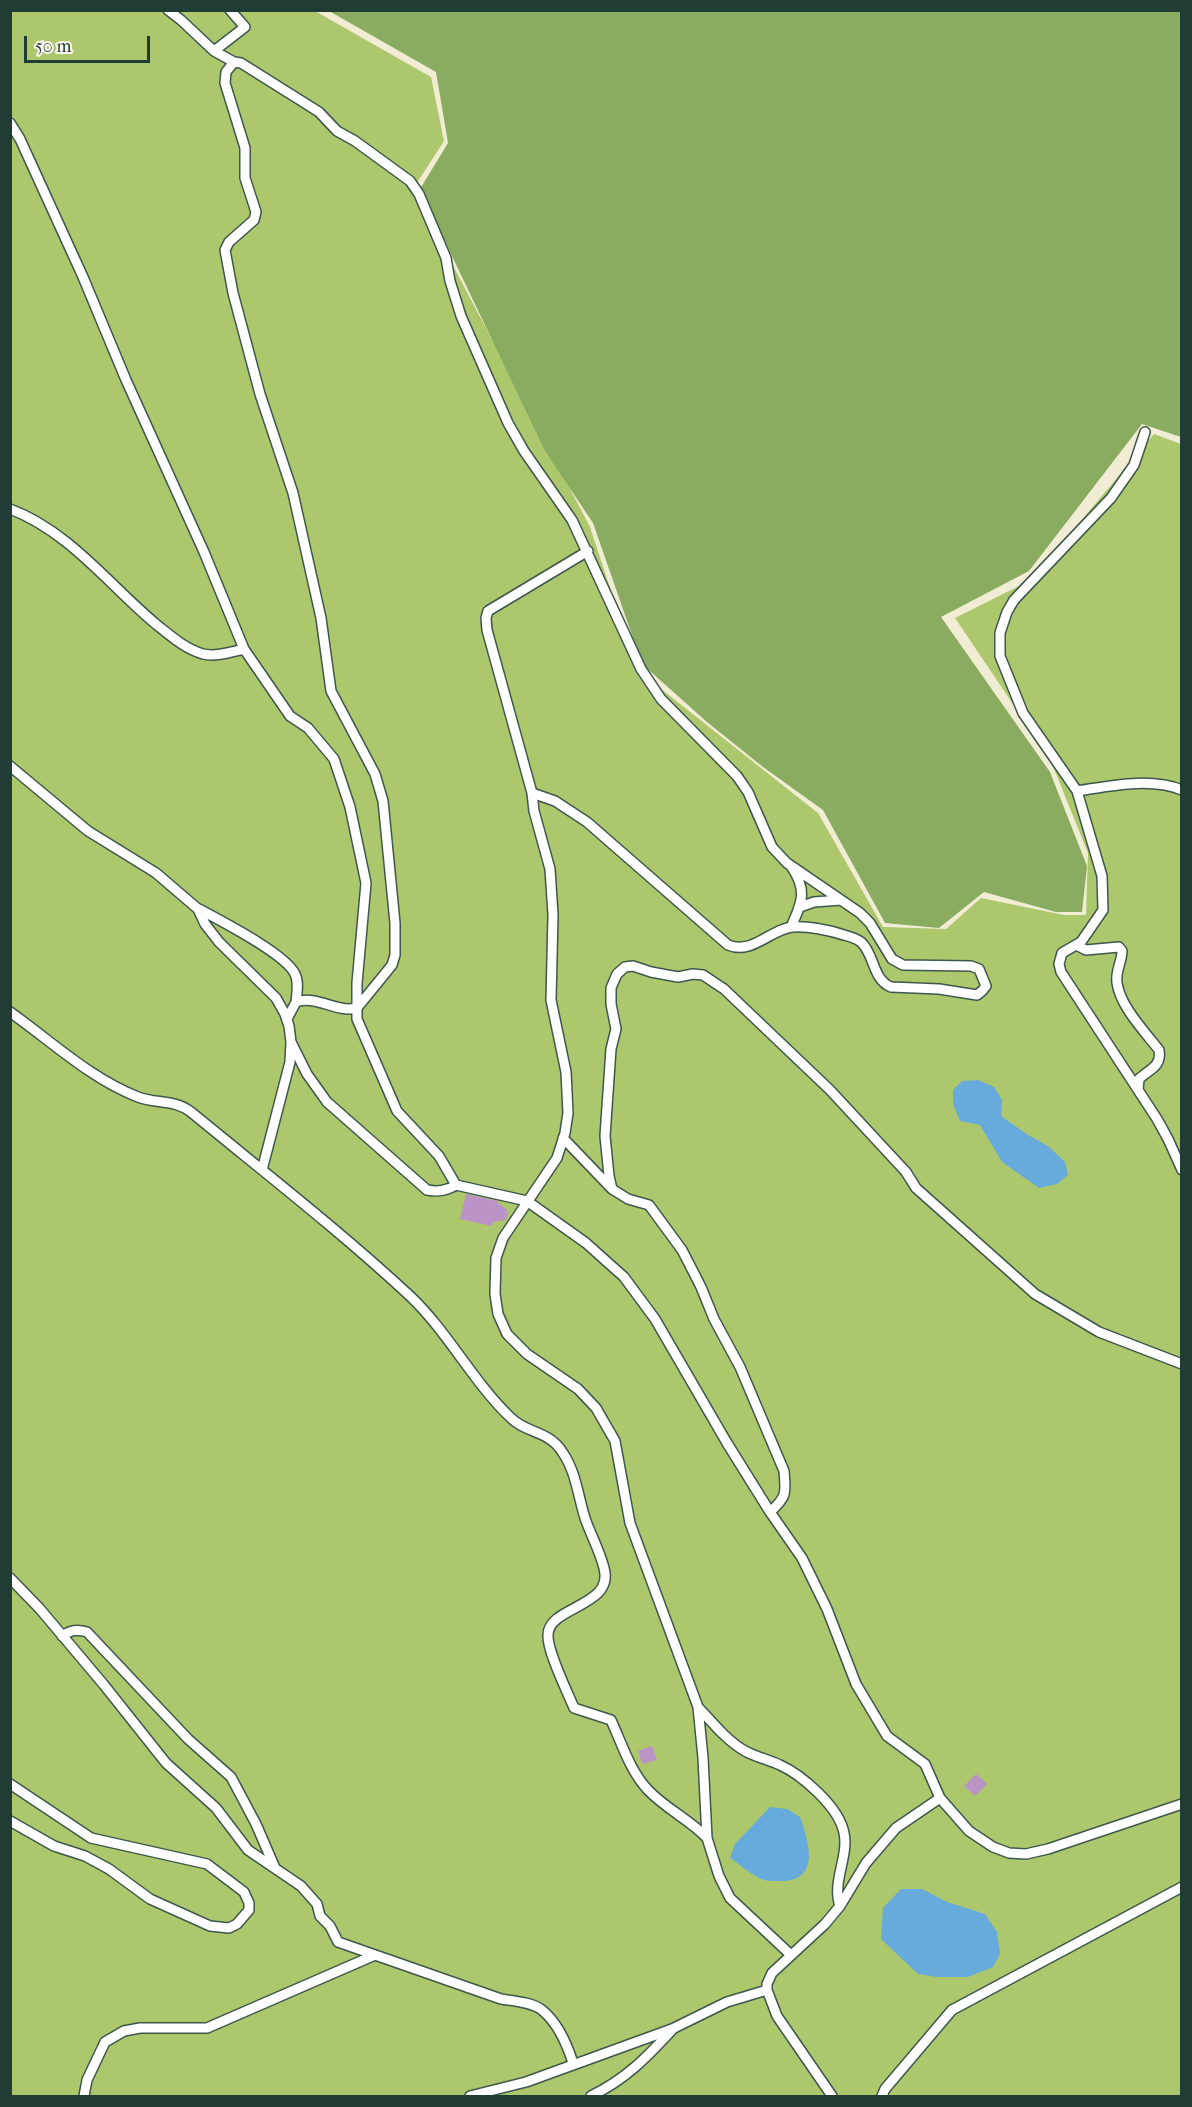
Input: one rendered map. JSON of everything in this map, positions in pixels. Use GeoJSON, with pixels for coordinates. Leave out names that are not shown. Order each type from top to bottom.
{"type":"FeatureCollection","features":[{"type":"Feature","properties":{"kind":"lane"},"geometry":{"type":"LineString","coordinates":[[168,10],[214,51],[234,62],[241,63],[319,112],[337,131],[355,141],[410,181],[419,194],[446,258],[450,281],[461,316],[508,423],[524,451],[572,520],[641,669],[661,699],[737,776],[748,792],[772,847],[797,875],[802,903],[791,927]]}},
{"type":"Feature","properties":{"kind":"lane"},"geometry":{"type":"LineString","coordinates":[[214,51],[245,27],[230,10]]}},
{"type":"Feature","properties":{"kind":"lane"},"geometry":{"type":"LineString","coordinates":[[234,62],[226,72],[225,83],[245,148],[245,178],[256,212],[254,220],[229,242],[225,250],[232,293],[260,394],[293,494],[321,618],[332,691],[375,774],[383,801],[395,923],[395,955],[392,964],[357,1008],[342,1010],[305,999],[296,1002]]}},
{"type":"Feature","properties":{"kind":"lane"},"geometry":{"type":"LineString","coordinates":[[10,123],[20,139],[84,278],[126,380],[204,552],[244,649],[290,716],[308,728],[334,759],[350,807],[366,883],[357,983],[357,1019],[397,1111],[439,1156],[456,1185]]}},
{"type":"Feature","properties":{"kind":"lane"},"geometry":{"type":"LineString","coordinates":[[1145,432],[1134,465],[1111,498],[1014,600],[1000,633],[1000,656],[1023,713],[1077,791],[1101,876],[1103,910],[1081,942],[1062,953],[1059,964],[1061,972],[1168,1139],[1182,1170]]}},
{"type":"Feature","properties":{"kind":"lane"},"geometry":{"type":"LineString","coordinates":[[10,509],[24,514],[56,535],[139,610],[181,644],[204,654],[244,649]]}},
{"type":"Feature","properties":{"kind":"lane"},"geometry":{"type":"LineString","coordinates":[[588,551],[488,611],[486,618],[498,673],[532,793],[534,811],[550,869],[553,915],[551,1000],[566,1072],[568,1102],[563,1138],[556,1158],[503,1238],[496,1258],[495,1294],[498,1314],[507,1334],[527,1354],[578,1389],[596,1408],[615,1441],[630,1523],[698,1707],[704,1758],[707,1838],[719,1876],[730,1898],[791,1955]]}},
{"type":"Feature","properties":{"kind":"lane"},"geometry":{"type":"LineString","coordinates":[[10,766],[88,831],[156,873],[198,909],[288,963],[296,975],[296,1002],[287,1020]]}},
{"type":"Feature","properties":{"kind":"lane"},"geometry":{"type":"LineString","coordinates":[[1077,791],[1117,785],[1156,784],[1182,790]]}},
{"type":"Feature","properties":{"kind":"lane"},"geometry":{"type":"LineString","coordinates":[[532,793],[555,801],[587,822],[728,945],[737,948],[749,946],[791,927],[843,934],[861,942],[879,978],[891,987],[939,989],[977,994],[982,992],[986,986],[979,969],[971,966],[903,965],[892,959],[870,923],[842,900],[789,864]]}},
{"type":"Feature","properties":{"kind":"lane"},"geometry":{"type":"LineString","coordinates":[[800,907],[814,902],[842,900]]}},
{"type":"Feature","properties":{"kind":"lane"},"geometry":{"type":"LineString","coordinates":[[198,909],[205,924],[219,942],[276,998],[287,1020],[291,1042],[290,1062],[262,1170]]}},
{"type":"Feature","properties":{"kind":"lane"},"geometry":{"type":"LineString","coordinates":[[1076,945],[1086,950],[1119,946],[1122,951],[1122,960],[1117,972],[1120,996],[1159,1050],[1160,1056],[1153,1069],[1139,1079],[1137,1090]]}},
{"type":"Feature","properties":{"kind":"lane"},"geometry":{"type":"LineString","coordinates":[[612,1189],[605,1137],[611,1049],[616,1029],[611,1004],[611,988],[617,974],[625,967],[633,966],[678,977],[703,975],[724,989],[830,1090],[906,1172],[916,1188],[1035,1294],[1099,1332],[1182,1364]]}},
{"type":"Feature","properties":{"kind":"lane"},"geometry":{"type":"LineString","coordinates":[[10,1012],[91,1072],[123,1090],[140,1098],[182,1105],[262,1170],[411,1298],[513,1420],[550,1437],[563,1452],[579,1488],[586,1519],[606,1576],[603,1586],[595,1597],[554,1622],[547,1633],[549,1645],[574,1708],[611,1720],[629,1762],[647,1789],[661,1803],[697,1827],[707,1838]]}},
{"type":"Feature","properties":{"kind":"lane"},"geometry":{"type":"LineString","coordinates":[[291,1042],[316,1088],[327,1102],[427,1190],[449,1189],[456,1185],[527,1201],[586,1242],[624,1277],[655,1319],[727,1443],[802,1558],[827,1609],[856,1684],[887,1736],[925,1764],[940,1798],[969,1831],[1001,1850],[1026,1854],[1048,1849],[1182,1804]]}},
{"type":"Feature","properties":{"kind":"lane"},"geometry":{"type":"LineString","coordinates":[[563,1138],[612,1189],[628,1199],[649,1205],[682,1250],[714,1319],[740,1367],[784,1471],[786,1487],[782,1501],[770,1512]]}},
{"type":"Feature","properties":{"kind":"lane"},"geometry":{"type":"LineString","coordinates":[[10,1578],[62,1636],[166,1763],[216,1808],[248,1850],[301,1886],[317,1904],[320,1916],[330,1926],[338,1942],[501,2000],[518,2001],[541,2009],[566,2041],[573,2063]]}},
{"type":"Feature","properties":{"kind":"lane"},"geometry":{"type":"LineString","coordinates":[[62,1636],[77,1629],[87,1632],[180,1731],[231,1777],[256,1824],[275,1868]]}},
{"type":"Feature","properties":{"kind":"lane"},"geometry":{"type":"LineString","coordinates":[[698,1707],[724,1735],[745,1751],[782,1766],[813,1788],[834,1809],[844,1831],[844,1850],[836,1895],[840,1906]]}},
{"type":"Feature","properties":{"kind":"lane"},"geometry":{"type":"LineString","coordinates":[[10,1784],[91,1838],[207,1864],[244,1892],[249,1903],[249,1910],[237,1924],[229,1928],[210,1926],[150,1899],[109,1869],[85,1856],[54,1846],[10,1821]]}},
{"type":"Feature","properties":{"kind":"lane"},"geometry":{"type":"LineString","coordinates":[[831,2097],[777,2016],[767,1984],[772,1973],[825,1924],[840,1906],[866,1863],[896,1828],[940,1798]]}},
{"type":"Feature","properties":{"kind":"lane"},"geometry":{"type":"LineString","coordinates":[[882,2097],[885,2089],[952,2010],[1182,1887]]}},
{"type":"Feature","properties":{"kind":"lane"},"geometry":{"type":"LineString","coordinates":[[84,2097],[87,2080],[105,2042],[124,2031],[140,2028],[207,2028],[375,1955]]}},
{"type":"Feature","properties":{"kind":"lane"},"geometry":{"type":"LineString","coordinates":[[470,2097],[526,2082],[573,2063],[672,2029],[727,2002],[767,1990]]}},
{"type":"Feature","properties":{"kind":"lane"},"geometry":{"type":"LineString","coordinates":[[591,2097],[637,2067],[672,2029]]}},
{"type":"Feature","properties":{"kind":"green space"},"geometry":{"type":"Polygon","coordinates":[[[11,11],[315,11],[431,77],[444,141],[413,189],[590,527],[637,670],[818,813],[883,927],[946,929],[981,898],[1064,915],[1086,915],[1088,853],[1050,759],[955,618],[1031,580],[1154,434],[1181,444],[1181,2096],[11,2096],[11,11]]]}},
{"type":"Feature","properties":{"kind":"green space"},"geometry":{"type":"Polygon","coordinates":[[[329,11],[1181,11],[1181,437],[1142,424],[1029,571],[941,617],[1050,772],[1087,866],[1082,912],[1056,912],[984,892],[939,928],[885,923],[823,810],[763,767],[707,722],[642,664],[593,523],[545,451],[420,189],[448,143],[436,72],[329,11]]]}},
{"type":"Feature","properties":{"kind":"water"},"geometry":{"type":"Polygon","coordinates":[[[978,1080],[994,1087],[1002,1100],[1001,1116],[1048,1146],[1065,1162],[1068,1175],[1057,1184],[1039,1188],[1002,1162],[980,1125],[960,1121],[953,1104],[953,1090],[962,1081],[978,1080]]]}},
{"type":"Feature","properties":{"kind":"water"},"geometry":{"type":"Polygon","coordinates":[[[770,1807],[787,1809],[800,1817],[809,1856],[804,1873],[796,1878],[785,1881],[763,1880],[730,1858],[735,1844],[770,1807]]]}},
{"type":"Feature","properties":{"kind":"water"},"geometry":{"type":"Polygon","coordinates":[[[901,1889],[922,1889],[947,1902],[985,1914],[997,1932],[1000,1954],[993,1967],[968,1977],[937,1977],[918,1974],[881,1939],[883,1908],[901,1889]]]}},
{"type":"Feature","properties":{"kind":"building"},"geometry":{"type":"Polygon","coordinates":[[[466,1194],[498,1201],[508,1213],[506,1220],[493,1222],[492,1226],[460,1219],[466,1194]]]}},
{"type":"Feature","properties":{"kind":"building"},"geometry":{"type":"Polygon","coordinates":[[[652,1746],[657,1760],[642,1764],[638,1751],[652,1746]]]}},
{"type":"Feature","properties":{"kind":"building"},"geometry":{"type":"Polygon","coordinates":[[[976,1774],[987,1784],[975,1796],[964,1786],[976,1774]]]}}]}
